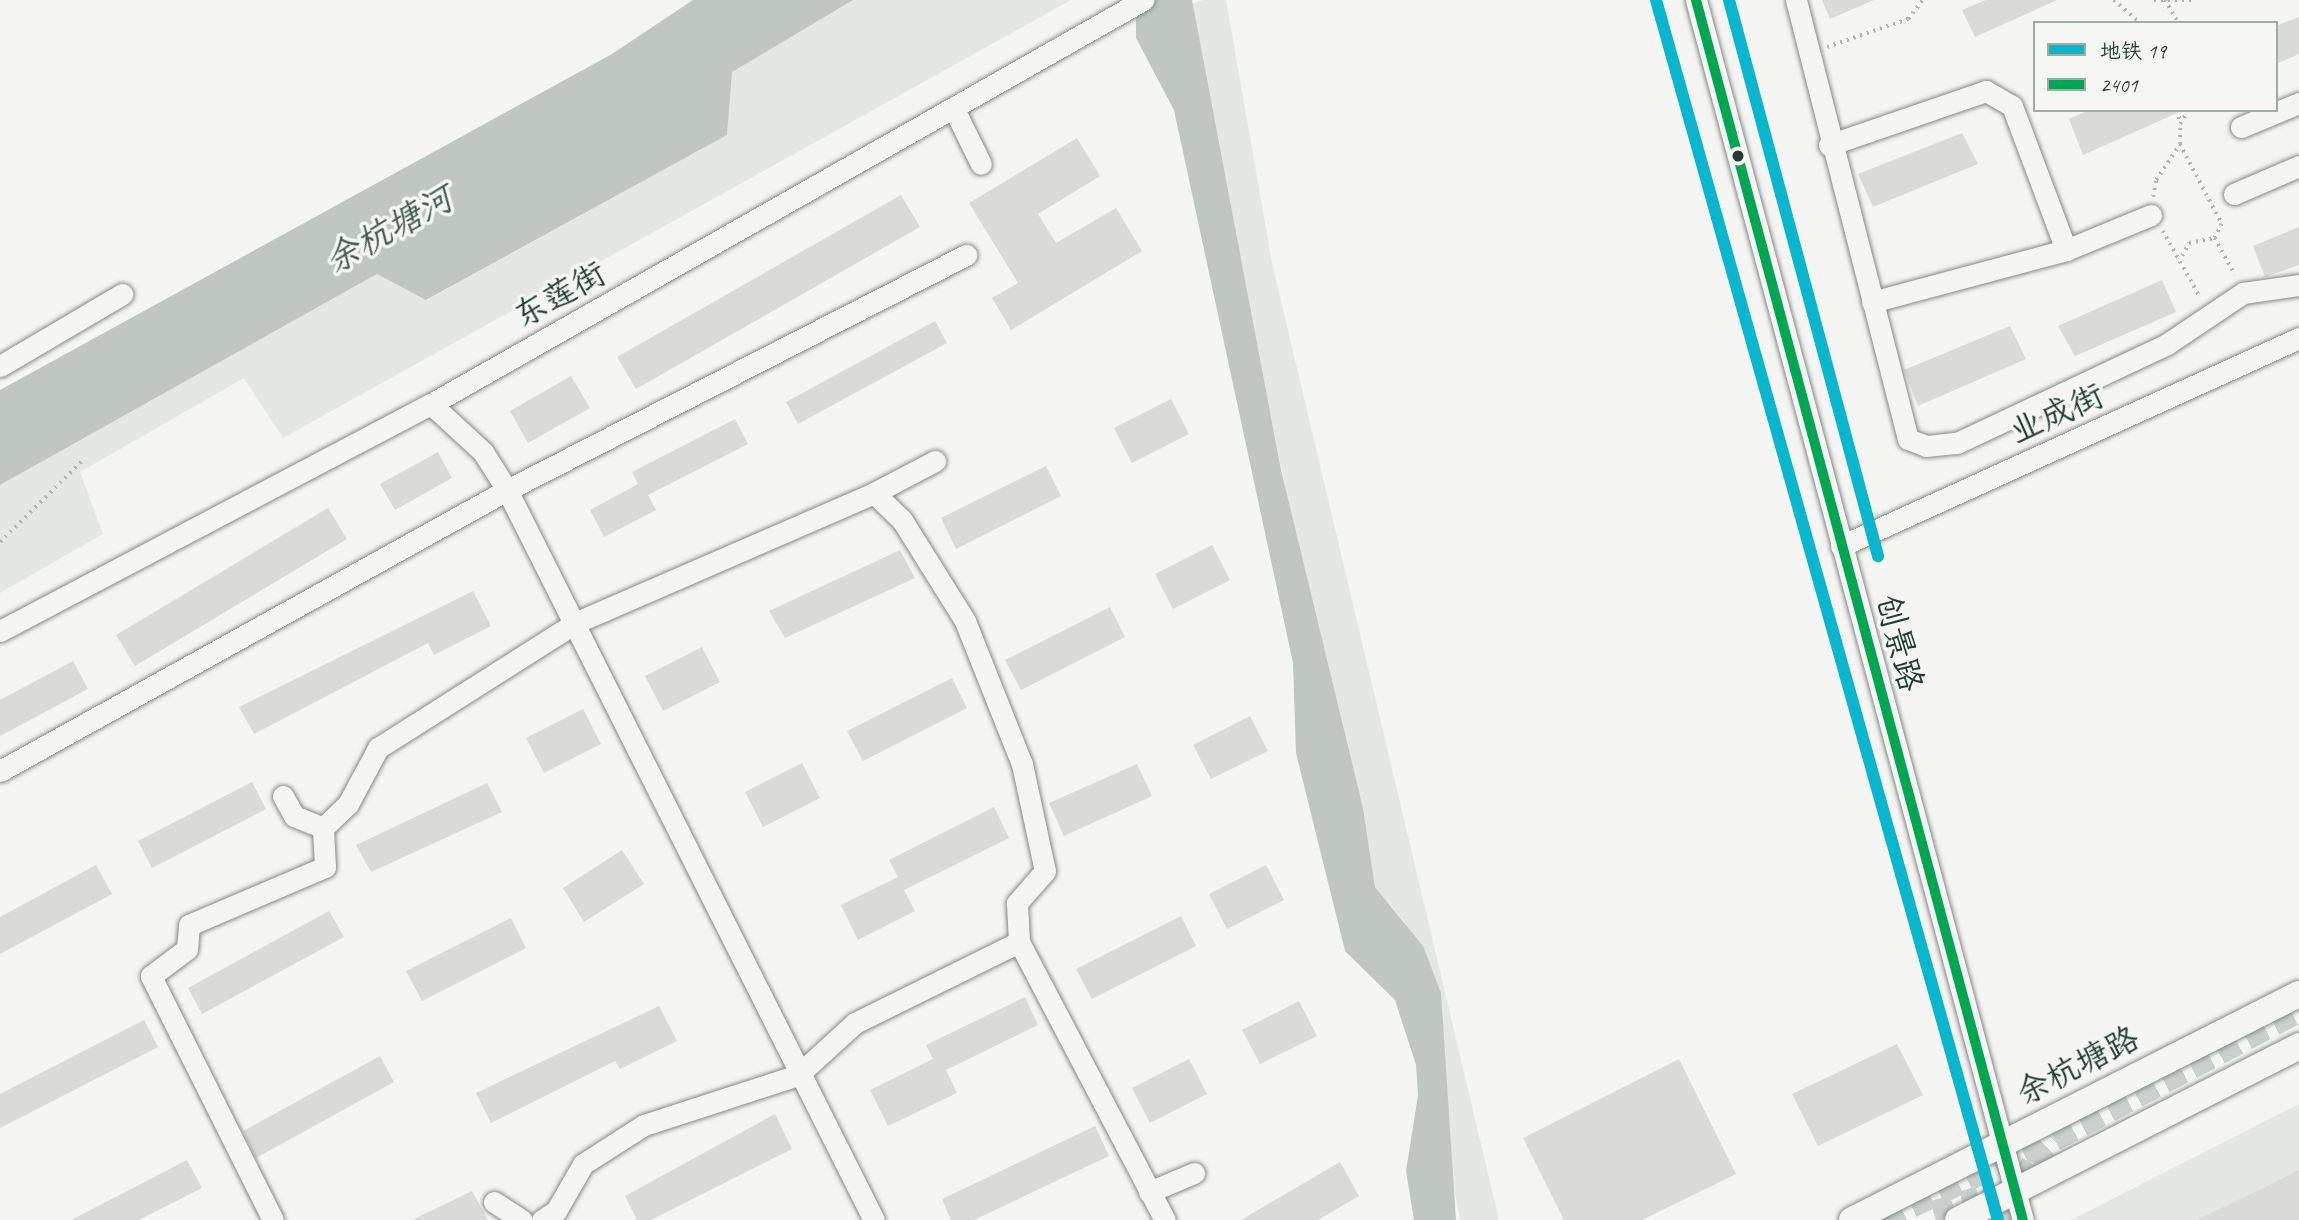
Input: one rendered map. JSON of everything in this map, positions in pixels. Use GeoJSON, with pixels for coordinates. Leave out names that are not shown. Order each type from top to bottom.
{"type":"FeatureCollection","features":[{"type":"Feature","properties":{"kind":"main road","name":"余杭塘路"},"geometry":{"type":"LineString","coordinates":[[1852,1220],[2299,994]]}},
{"type":"Feature","properties":{"kind":"main road"},"geometry":{"type":"LineString","coordinates":[[1958,1220],[2299,1046]]}},
{"type":"Feature","properties":{"kind":"street","name":"东莲街"},"geometry":{"type":"LineString","coordinates":[[0,631],[431,404],[1143,0]]}},
{"type":"Feature","properties":{"kind":"street","name":"创景路"},"geometry":{"type":"LineString","coordinates":[[1696,0],[2023,1220]]}},
{"type":"Feature","properties":{"kind":"street"},"geometry":{"type":"LineString","coordinates":[[1796,0],[1829,145],[1908,439],[1926,446],[1957,443],[2167,344],[2208,311],[2243,293],[2299,285]]}},
{"type":"Feature","properties":{"kind":"street"},"geometry":{"type":"LineString","coordinates":[[1829,145],[1986,91],[2012,106],[2066,250]]}},
{"type":"Feature","properties":{"kind":"street"},"geometry":{"type":"LineString","coordinates":[[2278,112],[2299,103]]}},
{"type":"Feature","properties":{"kind":"street"},"geometry":{"type":"LineString","coordinates":[[954,109],[981,164]]}},
{"type":"Feature","properties":{"kind":"street"},"geometry":{"type":"LineString","coordinates":[[2241,127],[2277,112]]}},
{"type":"Feature","properties":{"kind":"street"},"geometry":{"type":"LineString","coordinates":[[2234,194],[2299,166]]}},
{"type":"Feature","properties":{"kind":"street"},"geometry":{"type":"LineString","coordinates":[[1872,302],[2066,250],[2151,215]]}},
{"type":"Feature","properties":{"kind":"street"},"geometry":{"type":"LineString","coordinates":[[0,771],[507,490],[966,255]]}},
{"type":"Feature","properties":{"kind":"street"},"geometry":{"type":"LineString","coordinates":[[0,366],[122,294]]}},
{"type":"Feature","properties":{"kind":"street","name":"业成街"},"geometry":{"type":"LineString","coordinates":[[1841,546],[2299,338]]}},
{"type":"Feature","properties":{"kind":"street"},"geometry":{"type":"LineString","coordinates":[[431,404],[483,452],[507,490],[798,1075],[874,1220]]}},
{"type":"Feature","properties":{"kind":"street"},"geometry":{"type":"LineString","coordinates":[[273,1220],[151,976],[187,949],[189,925],[325,867],[323,828],[348,804],[378,748],[575,623],[874,492],[935,461]]}},
{"type":"Feature","properties":{"kind":"street"},"geometry":{"type":"LineString","coordinates":[[874,492],[902,520],[965,621],[1022,764],[1045,871],[1017,903],[1019,942],[1165,1220]]}},
{"type":"Feature","properties":{"kind":"street"},"geometry":{"type":"LineString","coordinates":[[283,796],[294,816],[323,828]]}},
{"type":"Feature","properties":{"kind":"street"},"geometry":{"type":"LineString","coordinates":[[530,1220],[554,1217],[583,1164],[644,1125],[798,1075],[855,1023],[1019,942]]}},
{"type":"Feature","properties":{"kind":"street"},"geometry":{"type":"LineString","coordinates":[[1149,1192],[1194,1172]]}},
{"type":"Feature","properties":{"kind":"street"},"geometry":{"type":"LineString","coordinates":[[494,1202],[522,1220]]}},
{"type":"Feature","properties":{"kind":"path"},"geometry":{"type":"LineString","coordinates":[[1809,53],[1908,19],[1923,0]]}},
{"type":"Feature","properties":{"kind":"path"},"geometry":{"type":"LineString","coordinates":[[2114,0],[2138,21]]}},
{"type":"Feature","properties":{"kind":"path"},"geometry":{"type":"LineString","coordinates":[[2154,0],[2193,0]]}},
{"type":"Feature","properties":{"kind":"path"},"geometry":{"type":"LineString","coordinates":[[2166,2],[2178,21]]}},
{"type":"Feature","properties":{"kind":"path"},"geometry":{"type":"LineString","coordinates":[[2178,112],[2180,144],[2222,224],[2215,238]]}},
{"type":"Feature","properties":{"kind":"path"},"geometry":{"type":"LineString","coordinates":[[2180,124],[2187,112]]}},
{"type":"Feature","properties":{"kind":"path"},"geometry":{"type":"LineString","coordinates":[[2180,144],[2156,180],[2151,215],[2182,256],[2208,311]]}},
{"type":"Feature","properties":{"kind":"path"},"geometry":{"type":"LineString","coordinates":[[2182,256],[2189,243],[2215,238]]}},
{"type":"Feature","properties":{"kind":"path"},"geometry":{"type":"LineString","coordinates":[[2215,238],[2243,293]]}},
{"type":"Feature","properties":{"kind":"path"},"geometry":{"type":"LineString","coordinates":[[0,542],[82,461]]}},
{"type":"Feature","properties":{"kind":"shaded area"},"geometry":{"type":"Polygon","coordinates":[[[853,0],[1071,0],[283,438],[244,378],[80,472],[103,534],[0,593],[0,485],[377,274],[427,300],[727,135],[731,72],[853,0]]]}},
{"type":"Feature","properties":{"kind":"shaded area"},"geometry":{"type":"Polygon","coordinates":[[[1203,0],[1226,0],[1272,263],[1499,1220],[1460,1220],[1405,923],[1375,887],[1363,808],[1311,610],[1236,252],[1192,4],[1203,0]]]}},
{"type":"Feature","properties":{"kind":"shaded area"},"geometry":{"type":"Polygon","coordinates":[[[2299,1104],[2299,1220],[2071,1220],[2299,1104]]]}},
{"type":"Feature","properties":{"kind":"water","name":"余杭塘河"},"geometry":{"type":"Polygon","coordinates":[[[693,0],[853,0],[732,72],[727,135],[426,300],[377,274],[0,485],[0,390],[612,54],[693,0]]]}},
{"type":"Feature","properties":{"kind":"water"},"geometry":{"type":"Polygon","coordinates":[[[1136,0],[1192,0],[1281,470],[1363,808],[1375,887],[1423,946],[1441,993],[1456,1220],[1414,1220],[1406,1171],[1418,1095],[1416,1065],[1395,1000],[1345,951],[1296,753],[1293,663],[1174,110],[1136,38],[1136,0]]]}},
{"type":"Feature","properties":{"kind":"building"},"geometry":{"type":"Polygon","coordinates":[[[1822,0],[1874,0],[1830,19],[1822,0]]]}},
{"type":"Feature","properties":{"kind":"building"},"geometry":{"type":"Polygon","coordinates":[[[1986,0],[2057,0],[1975,37],[1962,10],[1986,0]]]}},
{"type":"Feature","properties":{"kind":"building"},"geometry":{"type":"Polygon","coordinates":[[[2299,17],[2299,54],[2278,63],[2278,25],[2299,17]]]}},
{"type":"Feature","properties":{"kind":"building"},"geometry":{"type":"Polygon","coordinates":[[[2085,112],[2180,112],[2083,155],[2069,119],[2085,112]]]}},
{"type":"Feature","properties":{"kind":"building"},"geometry":{"type":"Polygon","coordinates":[[[1962,133],[1978,164],[1873,207],[1858,174],[1962,133]]]}},
{"type":"Feature","properties":{"kind":"building"},"geometry":{"type":"Polygon","coordinates":[[[1077,138],[1100,176],[1038,214],[1056,243],[1116,208],[1142,251],[1011,330],[992,298],[1018,283],[969,203],[1077,138]]]}},
{"type":"Feature","properties":{"kind":"building"},"geometry":{"type":"Polygon","coordinates":[[[901,195],[920,227],[636,389],[617,357],[901,195]]]}},
{"type":"Feature","properties":{"kind":"building"},"geometry":{"type":"Polygon","coordinates":[[[2299,227],[2299,265],[2265,277],[2253,246],[2299,227]]]}},
{"type":"Feature","properties":{"kind":"building"},"geometry":{"type":"Polygon","coordinates":[[[2162,280],[2176,312],[2075,356],[2058,326],[2162,280]]]}},
{"type":"Feature","properties":{"kind":"building"},"geometry":{"type":"Polygon","coordinates":[[[935,321],[947,343],[798,424],[786,402],[935,321]]]}},
{"type":"Feature","properties":{"kind":"building"},"geometry":{"type":"Polygon","coordinates":[[[2010,326],[2026,359],[1918,406],[1904,370],[2010,326]]]}},
{"type":"Feature","properties":{"kind":"building"},"geometry":{"type":"Polygon","coordinates":[[[571,376],[590,408],[528,443],[510,411],[571,376]]]}},
{"type":"Feature","properties":{"kind":"building"},"geometry":{"type":"Polygon","coordinates":[[[1171,399],[1189,434],[1132,463],[1114,428],[1171,399]]]}},
{"type":"Feature","properties":{"kind":"building"},"geometry":{"type":"Polygon","coordinates":[[[735,419],[748,444],[648,495],[656,510],[604,537],[590,510],[638,484],[632,472],[735,419]]]}},
{"type":"Feature","properties":{"kind":"building"},"geometry":{"type":"Polygon","coordinates":[[[438,452],[452,478],[395,510],[380,484],[438,452]]]}},
{"type":"Feature","properties":{"kind":"building"},"geometry":{"type":"Polygon","coordinates":[[[1046,466],[1061,496],[956,549],[941,518],[1046,466]]]}},
{"type":"Feature","properties":{"kind":"building"},"geometry":{"type":"Polygon","coordinates":[[[328,508],[347,539],[135,666],[116,635],[328,508]]]}},
{"type":"Feature","properties":{"kind":"building"},"geometry":{"type":"Polygon","coordinates":[[[1212,545],[1230,580],[1173,609],[1155,574],[1212,545]]]}},
{"type":"Feature","properties":{"kind":"building"},"geometry":{"type":"Polygon","coordinates":[[[900,550],[915,578],[785,638],[769,611],[900,550]]]}},
{"type":"Feature","properties":{"kind":"building"},"geometry":{"type":"Polygon","coordinates":[[[473,591],[491,626],[434,655],[428,643],[254,734],[239,707],[473,591]]]}},
{"type":"Feature","properties":{"kind":"building"},"geometry":{"type":"Polygon","coordinates":[[[1110,607],[1125,637],[1021,690],[1005,660],[1110,607]]]}},
{"type":"Feature","properties":{"kind":"building"},"geometry":{"type":"Polygon","coordinates":[[[702,647],[720,682],[663,711],[645,676],[702,647]]]}},
{"type":"Feature","properties":{"kind":"building"},"geometry":{"type":"Polygon","coordinates":[[[73,661],[88,689],[0,736],[0,700],[73,661]]]}},
{"type":"Feature","properties":{"kind":"building"},"geometry":{"type":"Polygon","coordinates":[[[952,678],[967,708],[863,761],[847,731],[952,678]]]}},
{"type":"Feature","properties":{"kind":"building"},"geometry":{"type":"Polygon","coordinates":[[[583,709],[601,744],[544,773],[526,738],[583,709]]]}},
{"type":"Feature","properties":{"kind":"building"},"geometry":{"type":"Polygon","coordinates":[[[1250,716],[1268,751],[1211,779],[1193,745],[1250,716]]]}},
{"type":"Feature","properties":{"kind":"building"},"geometry":{"type":"Polygon","coordinates":[[[802,763],[820,798],[763,827],[745,792],[802,763]]]}},
{"type":"Feature","properties":{"kind":"building"},"geometry":{"type":"Polygon","coordinates":[[[1137,764],[1152,796],[1064,836],[1049,803],[1137,764]]]}},
{"type":"Feature","properties":{"kind":"building"},"geometry":{"type":"Polygon","coordinates":[[[252,782],[266,809],[152,868],[138,841],[252,782]]]}},
{"type":"Feature","properties":{"kind":"building"},"geometry":{"type":"Polygon","coordinates":[[[487,783],[502,812],[371,872],[356,845],[487,783]]]}},
{"type":"Feature","properties":{"kind":"building"},"geometry":{"type":"Polygon","coordinates":[[[994,807],[1009,838],[904,890],[915,911],[858,940],[841,905],[898,877],[889,860],[994,807]]]}},
{"type":"Feature","properties":{"kind":"building"},"geometry":{"type":"Polygon","coordinates":[[[622,850],[644,884],[584,922],[563,888],[622,850]]]}},
{"type":"Feature","properties":{"kind":"building"},"geometry":{"type":"Polygon","coordinates":[[[96,865],[112,894],[0,954],[0,917],[96,865]]]}},
{"type":"Feature","properties":{"kind":"building"},"geometry":{"type":"Polygon","coordinates":[[[1266,865],[1284,900],[1227,929],[1209,894],[1266,865]]]}},
{"type":"Feature","properties":{"kind":"building"},"geometry":{"type":"Polygon","coordinates":[[[329,911],[344,937],[202,1014],[188,988],[329,911]]]}},
{"type":"Feature","properties":{"kind":"building"},"geometry":{"type":"Polygon","coordinates":[[[1181,916],[1196,946],[1092,999],[1076,969],[1181,916]]]}},
{"type":"Feature","properties":{"kind":"building"},"geometry":{"type":"Polygon","coordinates":[[[511,918],[526,948],[422,1001],[406,971],[511,918]]]}},
{"type":"Feature","properties":{"kind":"building"},"geometry":{"type":"Polygon","coordinates":[[[1025,997],[1038,1025],[946,1070],[957,1093],[888,1126],[870,1090],[933,1059],[926,1045],[1025,997]]]}},
{"type":"Feature","properties":{"kind":"building"},"geometry":{"type":"Polygon","coordinates":[[[1299,1001],[1317,1036],[1260,1064],[1242,1030],[1299,1001]]]}},
{"type":"Feature","properties":{"kind":"building"},"geometry":{"type":"Polygon","coordinates":[[[659,1006],[677,1041],[620,1069],[615,1061],[491,1123],[476,1093],[659,1006]]]}},
{"type":"Feature","properties":{"kind":"building"},"geometry":{"type":"Polygon","coordinates":[[[144,1020],[158,1047],[0,1128],[0,1094],[144,1020]]]}},
{"type":"Feature","properties":{"kind":"building"},"geometry":{"type":"Polygon","coordinates":[[[1897,1044],[1923,1095],[1818,1146],[1792,1094],[1897,1044]]]}},
{"type":"Feature","properties":{"kind":"building"},"geometry":{"type":"Polygon","coordinates":[[[380,1056],[394,1082],[256,1158],[243,1131],[380,1056]]]}},
{"type":"Feature","properties":{"kind":"building"},"geometry":{"type":"Polygon","coordinates":[[[1189,1059],[1207,1094],[1150,1123],[1132,1088],[1189,1059]]]}},
{"type":"Feature","properties":{"kind":"building"},"geometry":{"type":"Polygon","coordinates":[[[1679,1059],[1736,1174],[1642,1220],[1564,1220],[1523,1138],[1679,1059]]]}},
{"type":"Feature","properties":{"kind":"building"},"geometry":{"type":"Polygon","coordinates":[[[775,1114],[792,1149],[651,1220],[637,1220],[625,1196],[775,1114]]]}},
{"type":"Feature","properties":{"kind":"building"},"geometry":{"type":"Polygon","coordinates":[[[1095,1126],[1109,1156],[974,1220],[951,1220],[942,1199],[1095,1126]]]}},
{"type":"Feature","properties":{"kind":"building"},"geometry":{"type":"Polygon","coordinates":[[[187,1160],[202,1188],[139,1220],[71,1220],[187,1160]]]}},
{"type":"Feature","properties":{"kind":"building"},"geometry":{"type":"Polygon","coordinates":[[[1340,1162],[1359,1196],[1318,1220],[1241,1220],[1340,1162]]]}},
{"type":"Feature","properties":{"kind":"building"},"geometry":{"type":"Polygon","coordinates":[[[2299,1170],[2299,1220],[2197,1220],[2299,1170]]]}},
{"type":"Feature","properties":{"kind":"building"},"geometry":{"type":"Polygon","coordinates":[[[472,1191],[488,1220],[412,1220],[472,1191]]]}},
{"type":"Feature","properties":{"kind":"tunnel"},"geometry":{"type":"LineString","coordinates":[[2010,1220],[2006,1208],[2032,1162],[2055,1140],[2299,1012]]}},
{"type":"Feature","properties":{"kind":"tunnel"},"geometry":{"type":"LineString","coordinates":[[1884,1220],[2044,1144]]}},
{"type":"Feature","properties":{"kind":"tunnel"},"geometry":{"type":"LineString","coordinates":[[1933,1211],[1979,1196],[1998,1205]]}},
{"type":"Feature","properties":{"kind":"metro line","name":"19"},"geometry":{"type":"LineString","coordinates":[[1656,0],[1998,1220]]}},
{"type":"Feature","properties":{"kind":"metro line","name":"19"},"geometry":{"type":"LineString","coordinates":[[1729,0],[1878,556]]}},
{"type":"Feature","properties":{"kind":"transit line","name":"2401"},"geometry":{"type":"LineString","coordinates":[[1696,0],[2023,1220]]}}]}
